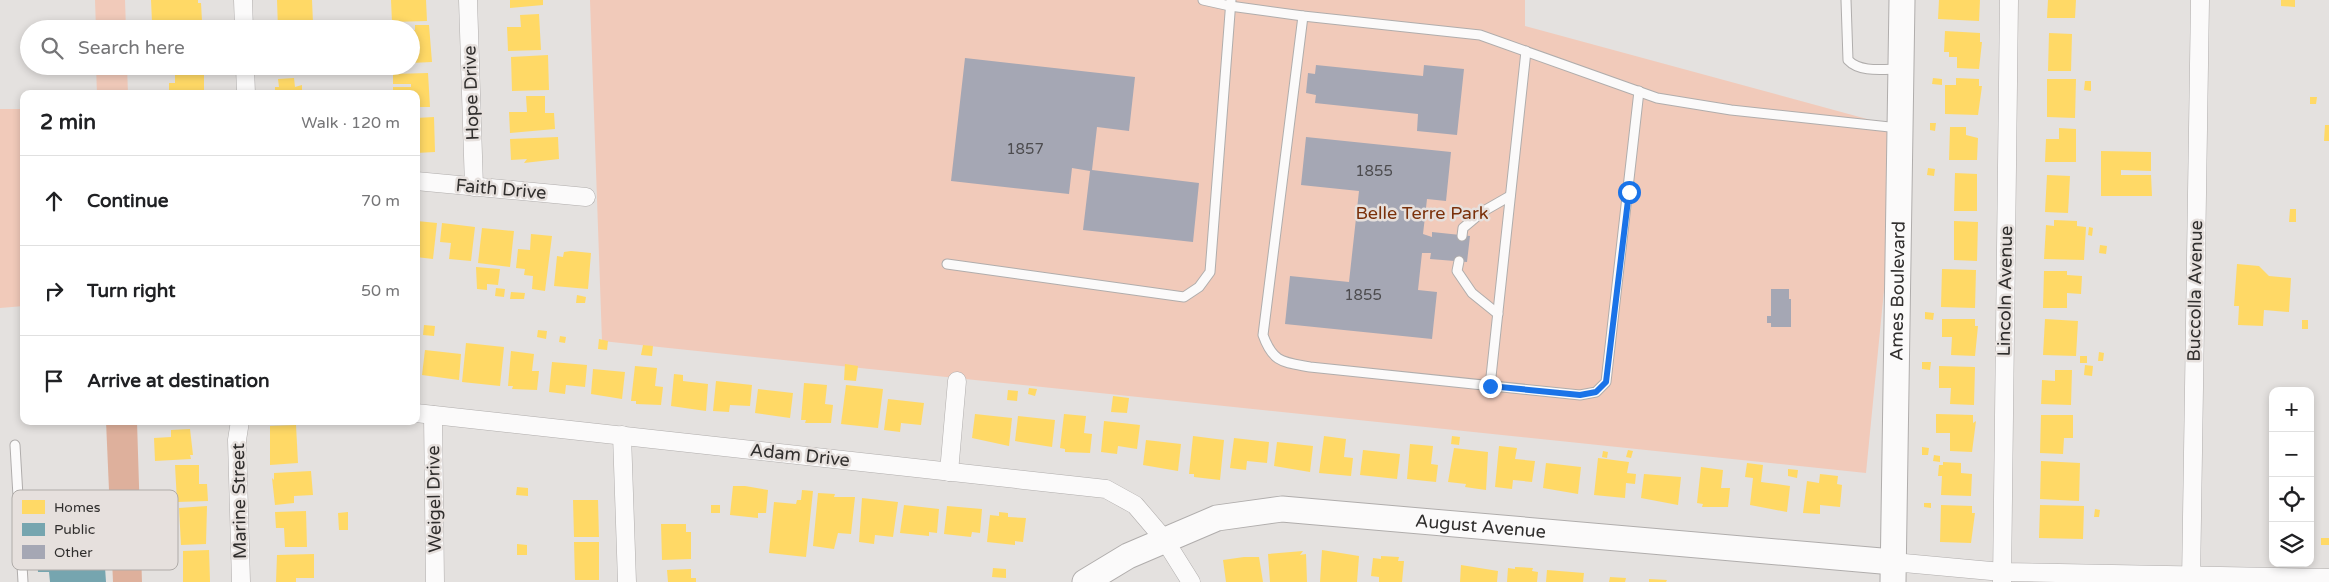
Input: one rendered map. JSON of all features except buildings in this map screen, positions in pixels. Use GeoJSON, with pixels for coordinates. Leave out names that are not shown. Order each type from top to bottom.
{"type":"FeatureCollection","features":[{"type":"Feature","properties":{"kind":"street"},"geometry":{"type":"LineString","coordinates":[[243,0],[244,20]]}},
{"type":"Feature","properties":{"kind":"street","name":"Hope Drive"},"geometry":{"type":"LineString","coordinates":[[468,0],[474,187]]}},
{"type":"Feature","properties":{"kind":"street","name":"Ames Boulevard"},"geometry":{"type":"LineString","coordinates":[[1893,572],[1902,0]]}},
{"type":"Feature","properties":{"kind":"street","name":"Lincoln Avenue"},"geometry":{"type":"LineString","coordinates":[[2002,577],[2009,0]]}},
{"type":"Feature","properties":{"kind":"street","name":"Buccolla Avenue"},"geometry":{"type":"LineString","coordinates":[[2191,579],[2200,0]]}},
{"type":"Feature","properties":{"kind":"street"},"geometry":{"type":"LineString","coordinates":[[245,75],[246,90]]}},
{"type":"Feature","properties":{"kind":"street","name":"Faith Drive"},"geometry":{"type":"LineString","coordinates":[[420,181],[586,197]]}},
{"type":"Feature","properties":{"kind":"street"},"geometry":{"type":"LineString","coordinates":[[949,472],[957,381]]}},
{"type":"Feature","properties":{"kind":"street","name":"Adam Drive"},"geometry":{"type":"LineString","coordinates":[[425,414],[1106,489],[1135,505],[1164,539],[1191,582]]}},
{"type":"Feature","properties":{"kind":"street","name":"Weigel Drive"},"geometry":{"type":"LineString","coordinates":[[425,414],[435,582]]}},
{"type":"Feature","properties":{"kind":"street","name":"Marine Street"},"geometry":{"type":"LineString","coordinates":[[239,425],[237,440],[241,582]]}},
{"type":"Feature","properties":{"kind":"street"},"geometry":{"type":"LineString","coordinates":[[622,435],[627,582]]}},
{"type":"Feature","properties":{"kind":"street","name":"August Avenue"},"geometry":{"type":"LineString","coordinates":[[1085,582],[1128,556],[1164,539],[1218,518],[1282,509],[1893,572]]}},
{"type":"Feature","properties":{"kind":"street"},"geometry":{"type":"LineString","coordinates":[[1893,572],[2002,577],[2329,578]]}},
{"type":"Feature","properties":{"kind":"lane"},"geometry":{"type":"LineString","coordinates":[[1203,0],[1303,16],[1480,35],[1657,98],[1731,110],[1900,128]]}},
{"type":"Feature","properties":{"kind":"lane"},"geometry":{"type":"LineString","coordinates":[[1846,0],[1848,60],[1853,66],[1900,69]]}},
{"type":"Feature","properties":{"kind":"lane"},"geometry":{"type":"LineString","coordinates":[[947,264],[1184,297],[1199,287],[1210,272],[1230,3]]}},
{"type":"Feature","properties":{"kind":"lane"},"geometry":{"type":"LineString","coordinates":[[1303,16],[1264,335],[1269,350],[1281,362],[1310,367],[1580,395],[1596,392],[1606,382],[1639,91]]}},
{"type":"Feature","properties":{"kind":"lane"},"geometry":{"type":"LineString","coordinates":[[1490,386],[1526,51]]}},
{"type":"Feature","properties":{"kind":"lane"},"geometry":{"type":"LineString","coordinates":[[1462,236],[1463,228],[1482,212],[1510,196]]}},
{"type":"Feature","properties":{"kind":"lane"},"geometry":{"type":"LineString","coordinates":[[1459,261],[1457,271],[1472,293],[1498,314]]}},
{"type":"Feature","properties":{"kind":"lane"},"geometry":{"type":"LineString","coordinates":[[15,445],[18,490]]}},
{"type":"Feature","properties":{"kind":"green space"},"geometry":{"type":"Polygon","coordinates":[[[95,0],[125,0],[126,20],[96,20],[95,0]]]}},
{"type":"Feature","properties":{"kind":"green space","name":"Belle Terre Park"},"geometry":{"type":"Polygon","coordinates":[[[590,0],[1525,0],[1525,26],[1900,128],[1866,473],[602,341],[590,0]]]}},
{"type":"Feature","properties":{"kind":"green space"},"geometry":{"type":"Polygon","coordinates":[[[96,75],[127,75],[128,90],[97,90],[96,75]]]}},
{"type":"Feature","properties":{"kind":"green space"},"geometry":{"type":"Polygon","coordinates":[[[0,109],[20,109],[20,306],[0,308],[0,109]]]}},
{"type":"Feature","properties":{"kind":"shaded area"},"geometry":{"type":"Polygon","coordinates":[[[106,425],[137,425],[139,490],[109,490],[106,425]]]}},
{"type":"Feature","properties":{"kind":"shaded area"},"geometry":{"type":"Polygon","coordinates":[[[112,570],[142,570],[142,582],[113,582],[112,570]]]}},
{"type":"Feature","properties":{"kind":"route"},"geometry":{"type":"LineString","coordinates":[[1490,386],[1580,395],[1596,392],[1606,382],[1629,192]]}}]}
